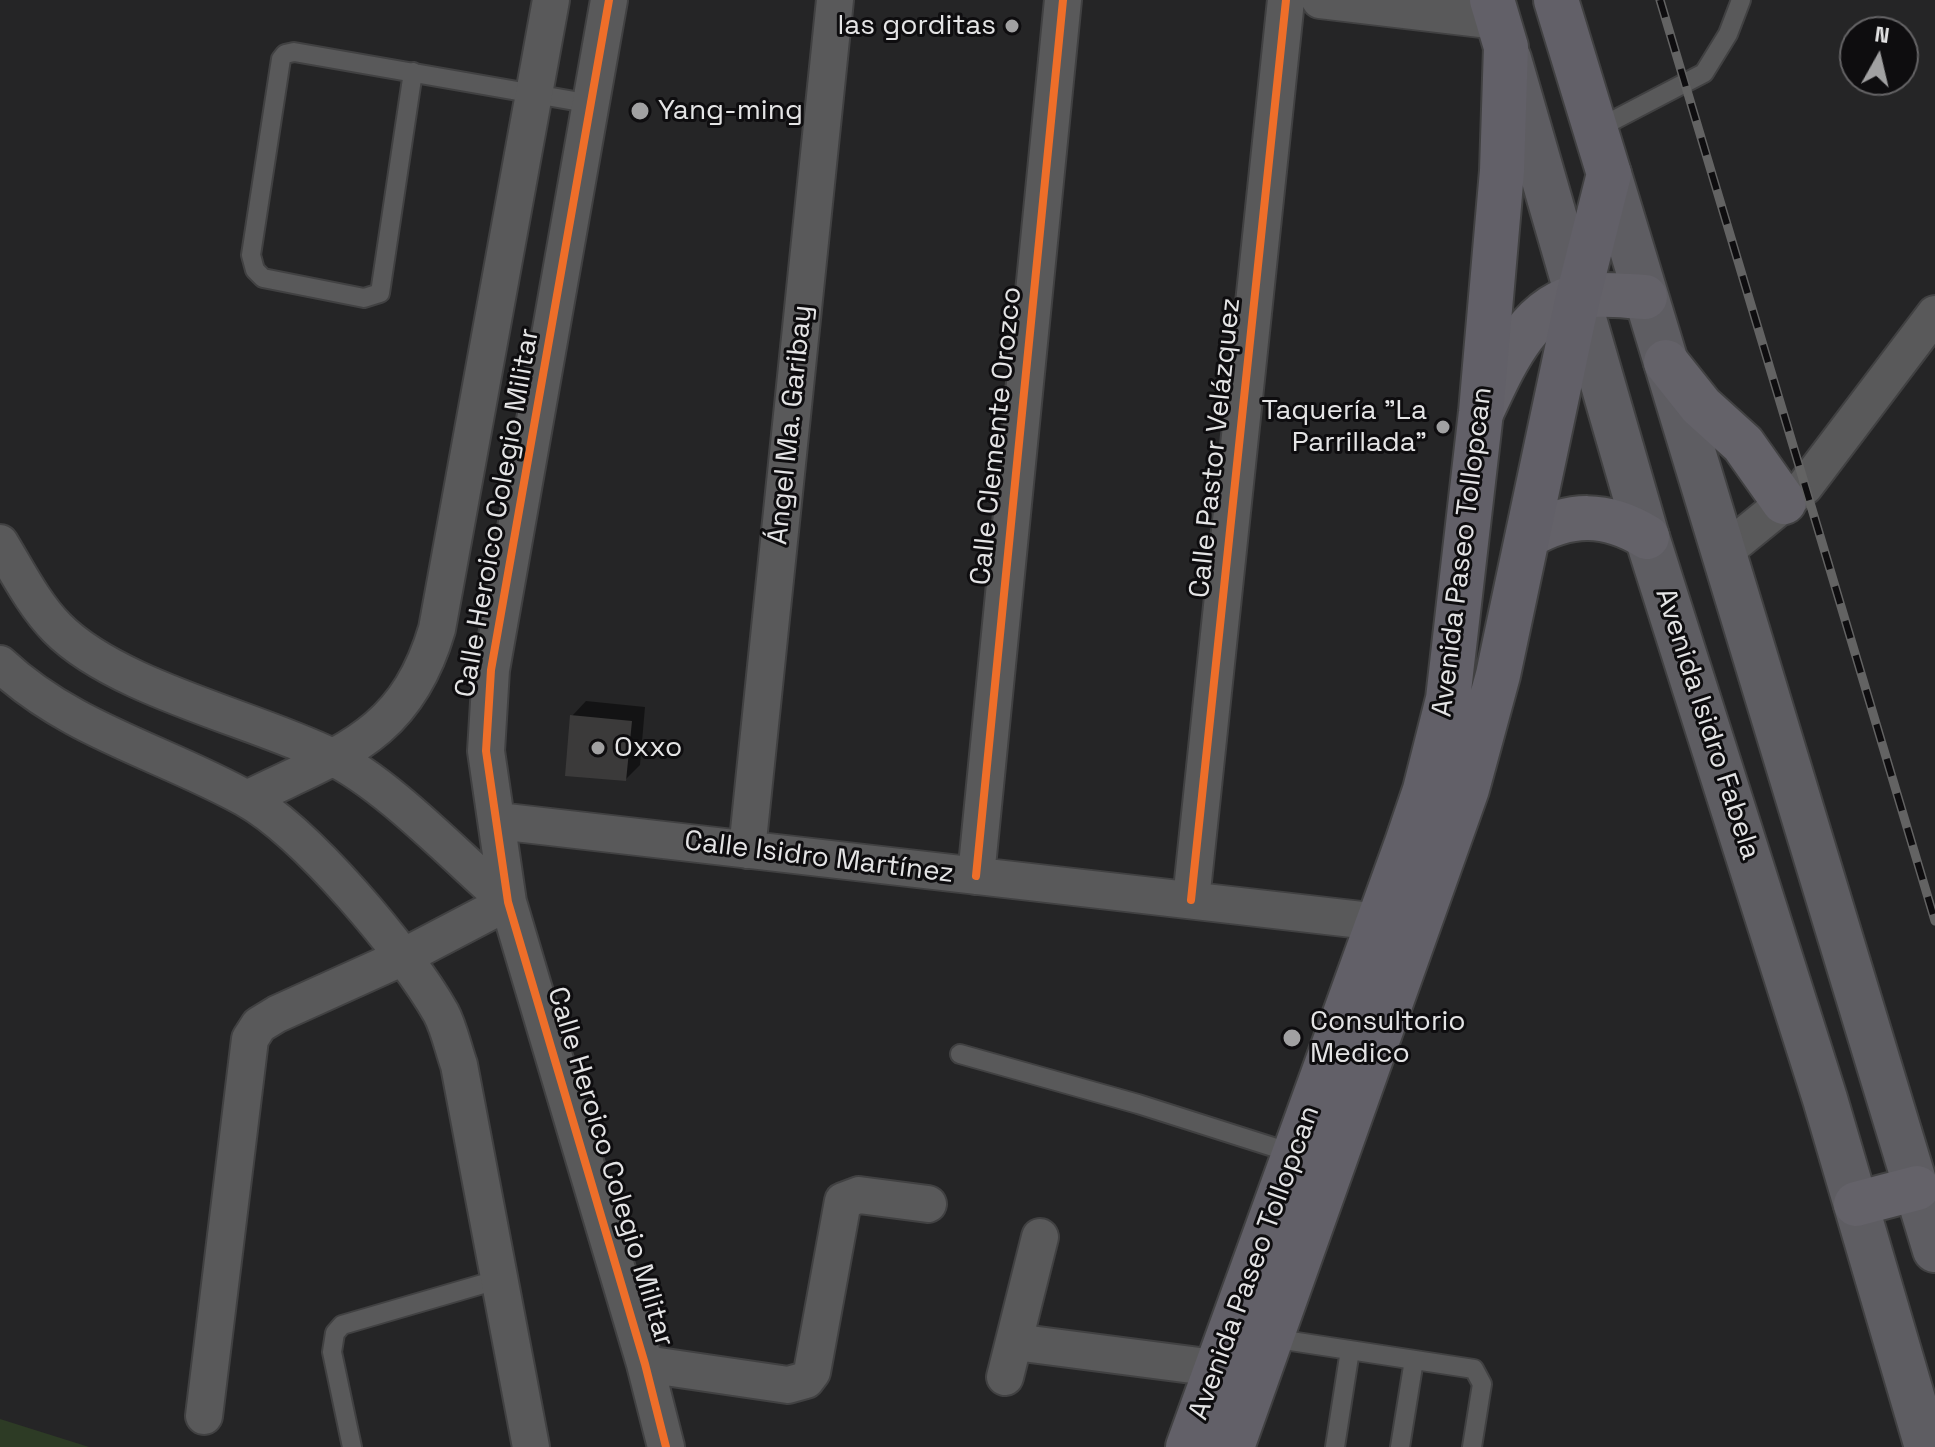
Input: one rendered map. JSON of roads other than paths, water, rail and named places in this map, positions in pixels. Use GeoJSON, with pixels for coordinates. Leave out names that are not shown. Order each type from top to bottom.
{"type":"FeatureCollection","features":[{"type":"Feature","properties":{"kind":"highway"},"geometry":{"type":"LineString","coordinates":[[1556,0],[1609,174]]}},
{"type":"Feature","properties":{"kind":"highway","name":"Avenida Paseo Tollopcan"},"geometry":{"type":"LineString","coordinates":[[1188,1447],[1425,790],[1448,699],[1481,412],[1502,171],[1499,23]]}},
{"type":"Feature","properties":{"kind":"highway","name":"Avenida Paseo Tollopcan"},"geometry":{"type":"LineString","coordinates":[[1232,1447],[1467,789],[1489,713],[1578,297],[1609,174]]}},
{"type":"Feature","properties":{"kind":"main road","name":"Avenida Isidro Fabela"},"geometry":{"type":"LineString","coordinates":[[1499,23],[1647,537],[1856,1204],[1927,1447]]}},
{"type":"Feature","properties":{"kind":"main road"},"geometry":{"type":"LineString","coordinates":[[1609,174],[1935,1250]]}},
{"type":"Feature","properties":{"kind":"main road"},"geometry":{"type":"LineString","coordinates":[[1481,412],[1517,343],[1548,312],[1578,297],[1645,297]]}},
{"type":"Feature","properties":{"kind":"main road"},"geometry":{"type":"LineString","coordinates":[[1666,362],[1701,406],[1743,444],[1784,502]]}},
{"type":"Feature","properties":{"kind":"main road"},"geometry":{"type":"LineString","coordinates":[[1528,536],[1567,519],[1588,516],[1609,519],[1647,537]]}},
{"type":"Feature","properties":{"kind":"main road"},"geometry":{"type":"LineString","coordinates":[[1856,1204],[1917,1188]]}},
{"type":"Feature","properties":{"kind":"street","name":"Calle Heroico Colegio Militar"},"geometry":{"type":"LineString","coordinates":[[247,799],[377,731],[407,700],[426,666],[437,629],[551,0]]}},
{"type":"Feature","properties":{"kind":"street","name":"Calle Heroico Colegio Militar"},"geometry":{"type":"LineString","coordinates":[[609,0],[486,714],[486,751],[508,902],[645,1364],[666,1447]]}},
{"type":"Feature","properties":{"kind":"street","name":"Ángel Ma. Garibay"},"geometry":{"type":"LineString","coordinates":[[747,850],[835,0]]}},
{"type":"Feature","properties":{"kind":"street","name":"Calle Clemente Orozco"},"geometry":{"type":"LineString","coordinates":[[976,876],[1063,0]]}},
{"type":"Feature","properties":{"kind":"street","name":"Calle Pastor Velázquez"},"geometry":{"type":"LineString","coordinates":[[1191,900],[1286,0]]}},
{"type":"Feature","properties":{"kind":"street"},"geometry":{"type":"LineString","coordinates":[[1320,0],[1499,23]]}},
{"type":"Feature","properties":{"kind":"street"},"geometry":{"type":"LineString","coordinates":[[1724,552],[1805,486],[1935,314]]}},
{"type":"Feature","properties":{"kind":"street"},"geometry":{"type":"LineString","coordinates":[[475,419],[535,427]]}},
{"type":"Feature","properties":{"kind":"street"},"geometry":{"type":"LineString","coordinates":[[0,543],[56,627],[85,652],[124,672],[332,757],[402,808],[508,902],[403,957],[277,1014],[259,1025],[250,1039],[204,1416]]}},
{"type":"Feature","properties":{"kind":"street"},"geometry":{"type":"LineString","coordinates":[[0,664],[27,689],[59,711],[247,799],[309,852],[403,957],[442,1016],[459,1065],[531,1447]]}},
{"type":"Feature","properties":{"kind":"street","name":"Calle Isidro Martínez"},"geometry":{"type":"LineString","coordinates":[[498,821],[1379,922]]}},
{"type":"Feature","properties":{"kind":"street"},"geometry":{"type":"LineString","coordinates":[[645,1364],[788,1385],[806,1380],[812,1372],[843,1201],[859,1195],[928,1204]]}},
{"type":"Feature","properties":{"kind":"street"},"geometry":{"type":"LineString","coordinates":[[1005,1377],[1040,1237]]}},
{"type":"Feature","properties":{"kind":"street"},"geometry":{"type":"LineString","coordinates":[[1015,1342],[1215,1368]]}},
{"type":"Feature","properties":{"kind":"lane"},"geometry":{"type":"LineString","coordinates":[[1594,131],[1704,73],[1728,34],[1741,0]]}},
{"type":"Feature","properties":{"kind":"lane"},"geometry":{"type":"LineString","coordinates":[[413,72],[380,293],[364,298],[263,278],[255,270],[251,255],[281,59],[294,52],[413,72],[534,93],[592,104]]}},
{"type":"Feature","properties":{"kind":"lane"},"geometry":{"type":"LineString","coordinates":[[960,1054],[1138,1104],[1295,1154]]}},
{"type":"Feature","properties":{"kind":"lane"},"geometry":{"type":"LineString","coordinates":[[352,1447],[332,1352],[335,1333],[342,1325],[500,1279]]}},
{"type":"Feature","properties":{"kind":"lane"},"geometry":{"type":"LineString","coordinates":[[1271,1338],[1467,1367],[1478,1372],[1482,1384],[1472,1447]]}},
{"type":"Feature","properties":{"kind":"lane"},"geometry":{"type":"LineString","coordinates":[[1335,1447],[1350,1350]]}},
{"type":"Feature","properties":{"kind":"lane"},"geometry":{"type":"LineString","coordinates":[[1400,1447],[1414,1360]]}},
{"type":"Feature","properties":{"kind":"railway"},"geometry":{"type":"LineString","coordinates":[[1660,0],[1935,921]]}},
{"type":"Feature","properties":{"kind":"place","name":"las gorditas"},"geometry":{"type":"Point","coordinates":[1012,26]}},
{"type":"Feature","properties":{"kind":"place","name":"Yang-ming"},"geometry":{"type":"Point","coordinates":[640,111]}},
{"type":"Feature","properties":{"kind":"place","name":"Taquería \"La Parrillada\""},"geometry":{"type":"Point","coordinates":[1443,427]}},
{"type":"Feature","properties":{"kind":"place","name":"Oxxo"},"geometry":{"type":"Point","coordinates":[598,748]}},
{"type":"Feature","properties":{"kind":"place","name":"Consultorio Medico"},"geometry":{"type":"Point","coordinates":[1292,1038]}}]}
